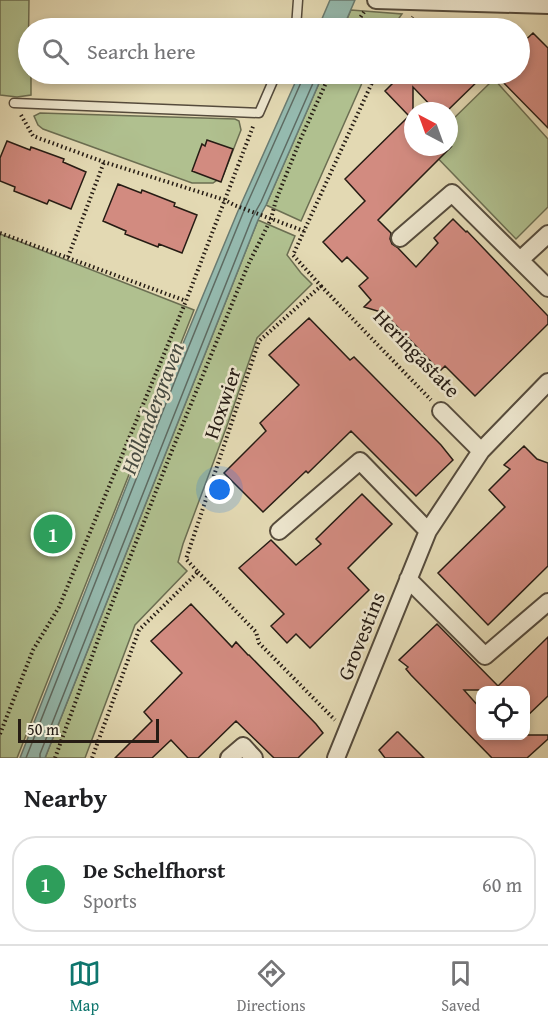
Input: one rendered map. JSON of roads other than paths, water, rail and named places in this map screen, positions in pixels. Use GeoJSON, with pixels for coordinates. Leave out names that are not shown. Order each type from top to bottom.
{"type":"FeatureCollection","features":[{"type":"Feature","properties":{"kind":"street"},"geometry":{"type":"LineString","coordinates":[[371,5],[439,3],[548,5]]}},
{"type":"Feature","properties":{"kind":"street"},"geometry":{"type":"LineString","coordinates":[[400,238],[452,193],[548,288]]}},
{"type":"Feature","properties":{"kind":"street"},"geometry":{"type":"LineString","coordinates":[[520,260],[548,234]]}},
{"type":"Feature","properties":{"kind":"street","name":"Grovestins"},"geometry":{"type":"LineString","coordinates":[[336,758],[429,531],[481,451],[548,382]]}},
{"type":"Feature","properties":{"kind":"street","name":"Heringastate"},"geometry":{"type":"LineString","coordinates":[[441,411],[481,451]]}},
{"type":"Feature","properties":{"kind":"street"},"geometry":{"type":"LineString","coordinates":[[279,531],[360,461],[429,531]]}},
{"type":"Feature","properties":{"kind":"street"},"geometry":{"type":"LineString","coordinates":[[408,579],[485,656],[548,602]]}},
{"type":"Feature","properties":{"kind":"street"},"geometry":{"type":"LineString","coordinates":[[229,758],[243,746],[254,758]]}},
{"type":"Feature","properties":{"kind":"lane"},"geometry":{"type":"LineString","coordinates":[[297,18],[298,0]]}},
{"type":"Feature","properties":{"kind":"lane"},"geometry":{"type":"LineString","coordinates":[[15,104],[259,113],[272,84]]}},
{"type":"Feature","properties":{"kind":"water"},"geometry":{"type":"Polygon","coordinates":[[[330,0],[355,0],[347,18],[322,18],[330,0]]]}},
{"type":"Feature","properties":{"kind":"water"},"geometry":{"type":"Polygon","coordinates":[[[295,84],[319,84],[258,220],[45,758],[20,758],[170,375],[238,211],[295,84]]]}},
{"type":"Feature","properties":{"kind":"place","name":"De Schelfhorst"},"geometry":{"type":"Point","coordinates":[53,534]}},
{"type":"Feature","properties":{"kind":"water label","name":"Hollandergraven"},"geometry":{"type":"Point","coordinates":[152,408]}}]}
